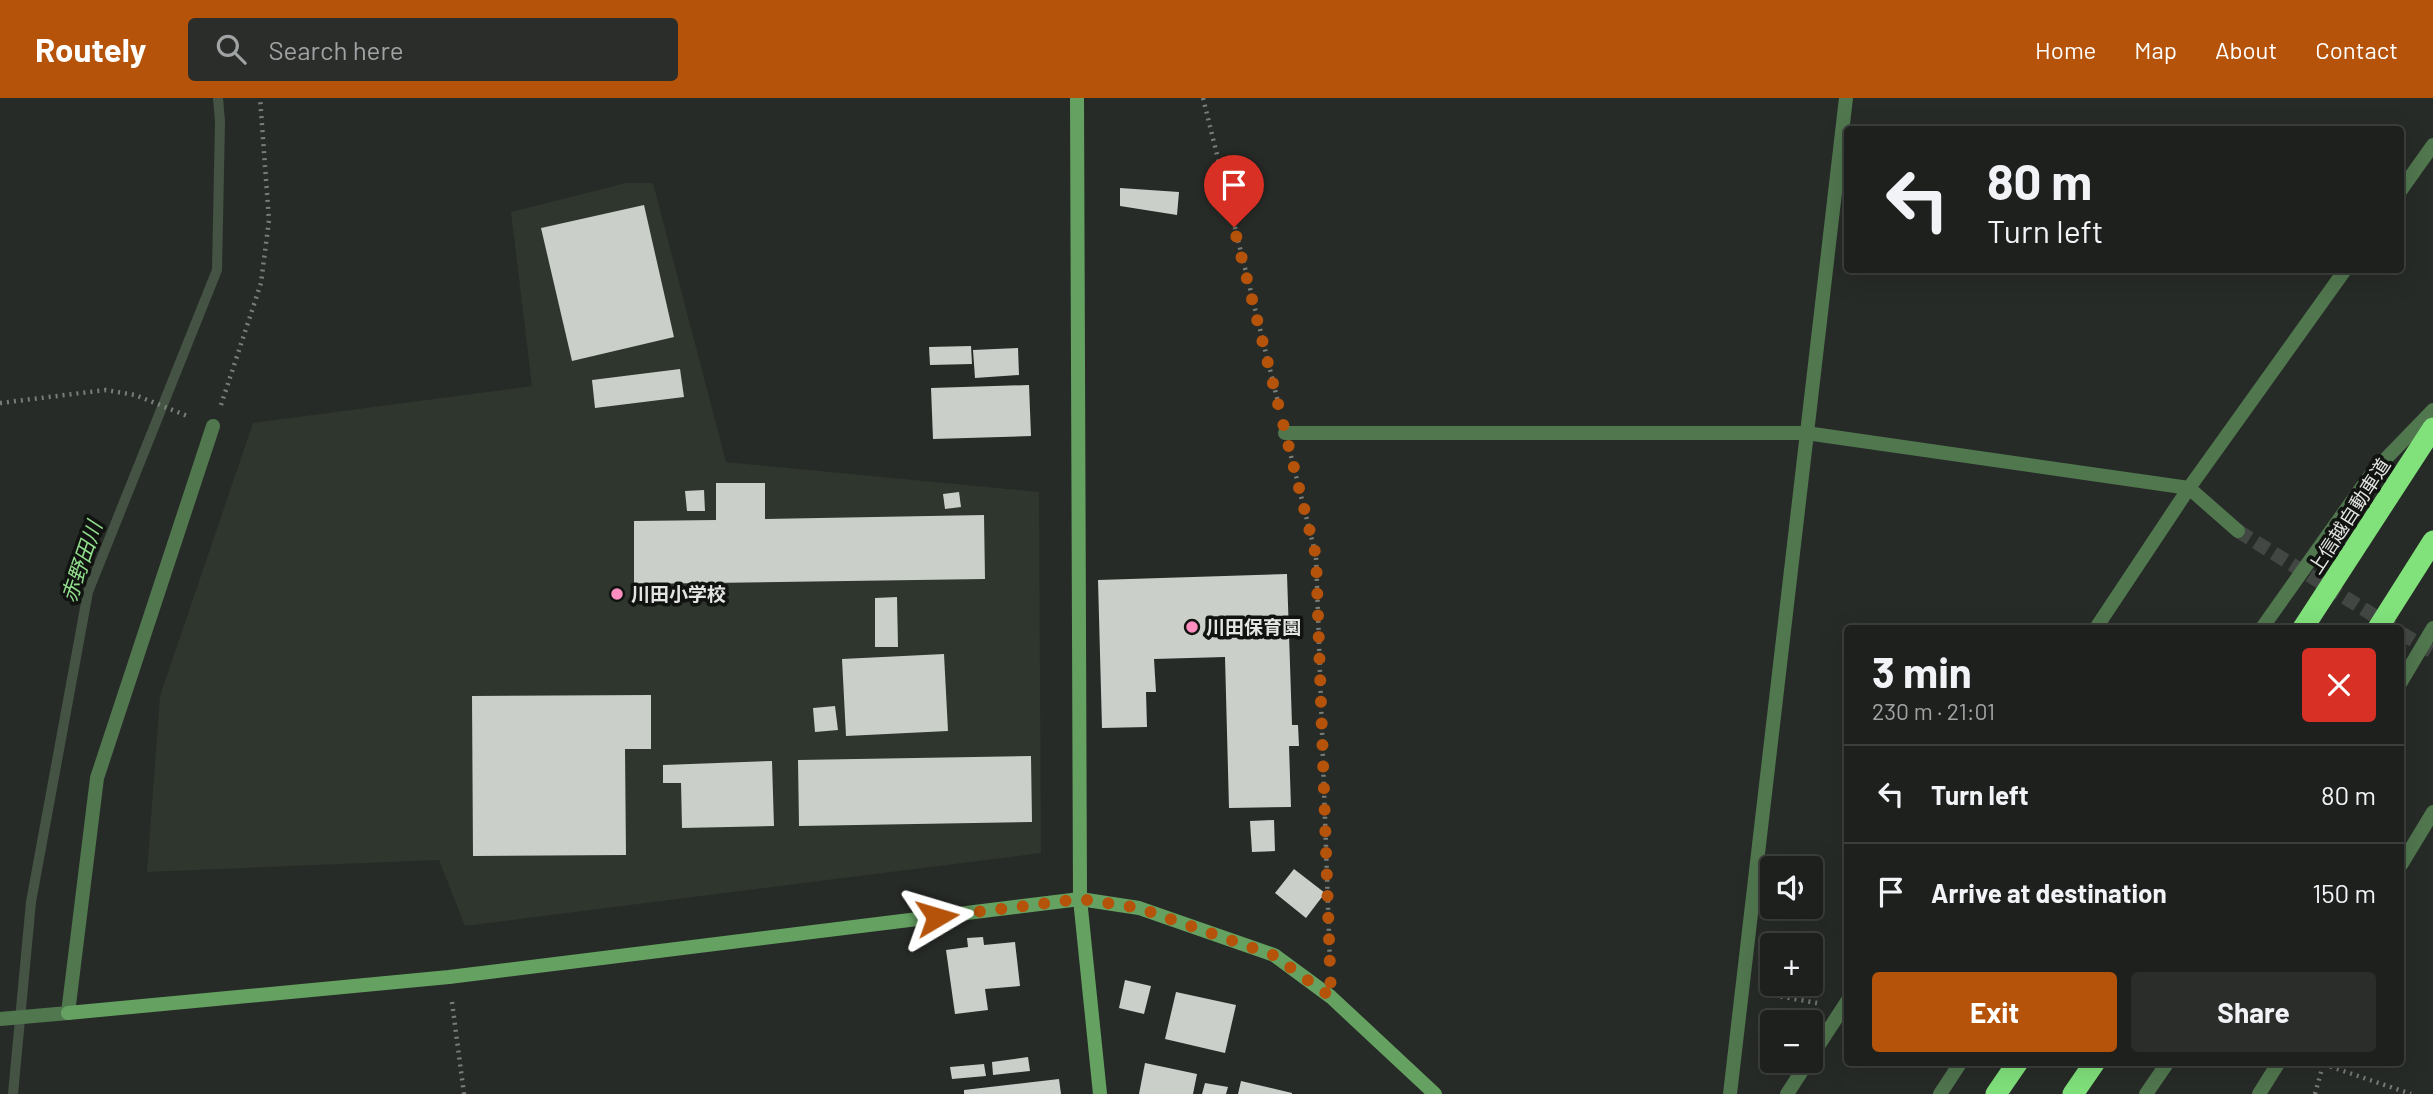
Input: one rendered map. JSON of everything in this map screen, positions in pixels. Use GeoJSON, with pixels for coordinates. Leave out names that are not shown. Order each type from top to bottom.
{"type":"FeatureCollection","features":[{"type":"Feature","properties":{"kind":"highway","name":"上信越自動車道"},"geometry":{"type":"LineString","coordinates":[[2306,625],[2433,428]]}},
{"type":"Feature","properties":{"kind":"highway"},"geometry":{"type":"LineString","coordinates":[[2380,625],[2433,541]]}},
{"type":"Feature","properties":{"kind":"highway"},"geometry":{"type":"LineString","coordinates":[[1996,1094],[2015,1066]]}},
{"type":"Feature","properties":{"kind":"highway"},"geometry":{"type":"LineString","coordinates":[[2073,1094],[2092,1066]]}},
{"type":"Feature","properties":{"kind":"street"},"geometry":{"type":"LineString","coordinates":[[1077,98],[1080,899],[1100,1094]]}},
{"type":"Feature","properties":{"kind":"street"},"geometry":{"type":"LineString","coordinates":[[1730,1094],[1846,98]]}},
{"type":"Feature","properties":{"kind":"street"},"geometry":{"type":"LineString","coordinates":[[2404,186],[2433,145]]}},
{"type":"Feature","properties":{"kind":"street"},"geometry":{"type":"LineString","coordinates":[[2098,625],[2189,488],[2342,273]]}},
{"type":"Feature","properties":{"kind":"street"},"geometry":{"type":"LineString","coordinates":[[2264,625],[2372,473],[2433,410]]}},
{"type":"Feature","properties":{"kind":"street"},"geometry":{"type":"LineString","coordinates":[[68,1013],[97,778],[213,426]]}},
{"type":"Feature","properties":{"kind":"street"},"geometry":{"type":"LineString","coordinates":[[1285,433],[1806,433],[2189,488],[2238,531]]}},
{"type":"Feature","properties":{"kind":"street"},"geometry":{"type":"LineString","coordinates":[[2404,677],[2433,628]]}},
{"type":"Feature","properties":{"kind":"street"},"geometry":{"type":"LineString","coordinates":[[2404,860],[2433,811]]}},
{"type":"Feature","properties":{"kind":"street"},"geometry":{"type":"LineString","coordinates":[[0,1019],[449,977],[1080,899],[1139,908],[1273,955],[1331,997],[1435,1094]]}},
{"type":"Feature","properties":{"kind":"street"},"geometry":{"type":"LineString","coordinates":[[1823,1039],[1844,1007]]}},
{"type":"Feature","properties":{"kind":"street"},"geometry":{"type":"LineString","coordinates":[[1940,1094],[1958,1066]]}},
{"type":"Feature","properties":{"kind":"street"},"geometry":{"type":"LineString","coordinates":[[2146,1094],[2165,1066]]}},
{"type":"Feature","properties":{"kind":"street"},"geometry":{"type":"LineString","coordinates":[[2259,1094],[2276,1066]]}},
{"type":"Feature","properties":{"kind":"street"},"geometry":{"type":"LineString","coordinates":[[1787,1094],[1801,1073]]}},
{"type":"Feature","properties":{"kind":"path"},"geometry":{"type":"LineString","coordinates":[[0,403],[106,390],[135,395],[213,426],[261,283],[269,220],[260,98]]}},
{"type":"Feature","properties":{"kind":"path"},"geometry":{"type":"LineString","coordinates":[[1203,98],[1316,556],[1331,997]]}},
{"type":"Feature","properties":{"kind":"path"},"geometry":{"type":"LineString","coordinates":[[449,977],[464,1094]]}},
{"type":"Feature","properties":{"kind":"path"},"geometry":{"type":"LineString","coordinates":[[1742,990],[1844,1004]]}},
{"type":"Feature","properties":{"kind":"path"},"geometry":{"type":"LineString","coordinates":[[2315,1094],[2323,1066]]}},
{"type":"Feature","properties":{"kind":"path"},"geometry":{"type":"LineString","coordinates":[[2326,1066],[2411,1094]]}},
{"type":"Feature","properties":{"kind":"shaded area","name":"川田小学校"},"geometry":{"type":"Polygon","coordinates":[[[626,183],[653,183],[726,462],[1039,492],[1041,853],[465,926],[439,860],[147,872],[160,696],[253,423],[532,386],[511,212],[626,183]]]}},
{"type":"Feature","properties":{"kind":"building"},"geometry":{"type":"Polygon","coordinates":[[[1120,188],[1179,192],[1177,215],[1120,206],[1120,188]]]}},
{"type":"Feature","properties":{"kind":"building"},"geometry":{"type":"Polygon","coordinates":[[[644,205],[674,337],[572,361],[541,228],[644,205]]]}},
{"type":"Feature","properties":{"kind":"building"},"geometry":{"type":"Polygon","coordinates":[[[971,346],[972,364],[930,365],[929,347],[971,346]]]}},
{"type":"Feature","properties":{"kind":"building"},"geometry":{"type":"Polygon","coordinates":[[[1018,348],[1019,375],[975,378],[973,350],[1018,348]]]}},
{"type":"Feature","properties":{"kind":"building"},"geometry":{"type":"Polygon","coordinates":[[[680,369],[684,397],[595,408],[592,380],[680,369]]]}},
{"type":"Feature","properties":{"kind":"building"},"geometry":{"type":"Polygon","coordinates":[[[1029,385],[1031,436],[933,439],[931,388],[1029,385]]]}},
{"type":"Feature","properties":{"kind":"building"},"geometry":{"type":"Polygon","coordinates":[[[716,483],[765,483],[765,519],[984,515],[985,579],[634,584],[634,521],[716,520],[716,483]]]}},
{"type":"Feature","properties":{"kind":"building"},"geometry":{"type":"Polygon","coordinates":[[[704,490],[705,511],[687,511],[685,491],[704,490]]]}},
{"type":"Feature","properties":{"kind":"building"},"geometry":{"type":"Polygon","coordinates":[[[959,492],[961,507],[945,509],[943,494],[959,492]]]}},
{"type":"Feature","properties":{"kind":"building"},"geometry":{"type":"Polygon","coordinates":[[[1287,574],[1292,725],[1298,725],[1299,746],[1289,746],[1291,807],[1229,808],[1225,657],[1154,659],[1156,692],[1146,692],[1147,727],[1102,728],[1098,580],[1287,574]]]}},
{"type":"Feature","properties":{"kind":"building"},"geometry":{"type":"Polygon","coordinates":[[[897,597],[898,647],[875,647],[875,598],[897,597]]]}},
{"type":"Feature","properties":{"kind":"building"},"geometry":{"type":"Polygon","coordinates":[[[944,654],[948,731],[846,736],[842,659],[944,654]]]}},
{"type":"Feature","properties":{"kind":"building"},"geometry":{"type":"Polygon","coordinates":[[[651,695],[651,749],[625,749],[626,855],[473,856],[472,696],[651,695]]]}},
{"type":"Feature","properties":{"kind":"building"},"geometry":{"type":"Polygon","coordinates":[[[835,706],[838,730],[815,732],[813,708],[835,706]]]}},
{"type":"Feature","properties":{"kind":"building"},"geometry":{"type":"Polygon","coordinates":[[[1031,756],[1032,822],[799,826],[798,760],[1031,756]]]}},
{"type":"Feature","properties":{"kind":"building"},"geometry":{"type":"Polygon","coordinates":[[[772,761],[774,826],[682,828],[681,783],[663,783],[663,765],[772,761]]]}},
{"type":"Feature","properties":{"kind":"building"},"geometry":{"type":"Polygon","coordinates":[[[1274,820],[1275,851],[1252,852],[1250,821],[1274,820]]]}},
{"type":"Feature","properties":{"kind":"building"},"geometry":{"type":"Polygon","coordinates":[[[1294,869],[1325,893],[1306,918],[1275,893],[1294,869]]]}},
{"type":"Feature","properties":{"kind":"building"},"geometry":{"type":"Polygon","coordinates":[[[983,937],[984,945],[1015,942],[1020,986],[985,989],[988,1010],[955,1014],[946,950],[968,947],[967,938],[983,937]]]}},
{"type":"Feature","properties":{"kind":"building"},"geometry":{"type":"Polygon","coordinates":[[[1125,980],[1151,986],[1144,1014],[1119,1008],[1125,980]]]}},
{"type":"Feature","properties":{"kind":"building"},"geometry":{"type":"Polygon","coordinates":[[[1176,992],[1236,1005],[1225,1053],[1165,1039],[1176,992]]]}},
{"type":"Feature","properties":{"kind":"building"},"geometry":{"type":"Polygon","coordinates":[[[1028,1057],[1030,1071],[993,1075],[992,1062],[1028,1057]]]}},
{"type":"Feature","properties":{"kind":"building"},"geometry":{"type":"Polygon","coordinates":[[[1145,1063],[1197,1074],[1193,1094],[1139,1094],[1145,1063]]]}},
{"type":"Feature","properties":{"kind":"building"},"geometry":{"type":"Polygon","coordinates":[[[984,1064],[986,1076],[952,1079],[950,1067],[984,1064]]]}},
{"type":"Feature","properties":{"kind":"building"},"geometry":{"type":"Polygon","coordinates":[[[1059,1079],[1061,1094],[964,1094],[964,1090],[1059,1079]]]}},
{"type":"Feature","properties":{"kind":"building"},"geometry":{"type":"Polygon","coordinates":[[[1241,1081],[1292,1093],[1292,1094],[1238,1094],[1241,1081]]]}},
{"type":"Feature","properties":{"kind":"building"},"geometry":{"type":"Polygon","coordinates":[[[1205,1083],[1228,1087],[1226,1094],[1202,1094],[1205,1083]]]}},
{"type":"Feature","properties":{"kind":"waterway","name":"赤野田川"},"geometry":{"type":"LineString","coordinates":[[13,1094],[31,902],[88,592],[217,270],[220,121],[218,98]]}},
{"type":"Feature","properties":{"kind":"tunnel"},"geometry":{"type":"LineString","coordinates":[[2238,531],[2389,625]]}},
{"type":"Feature","properties":{"kind":"tunnel"},"geometry":{"type":"LineString","coordinates":[[2404,635],[2433,652]]}},
{"type":"Feature","properties":{"kind":"place","name":"川田小学校"},"geometry":{"type":"Point","coordinates":[617,594]}},
{"type":"Feature","properties":{"kind":"place","name":"川田保育園"},"geometry":{"type":"Point","coordinates":[1192,627]}},
{"type":"Feature","properties":{"kind":"route"},"geometry":{"type":"LineString","coordinates":[[937,917],[1080,899],[1139,908],[1273,955],[1331,997],[1316,556],[1234,227]]}}]}
